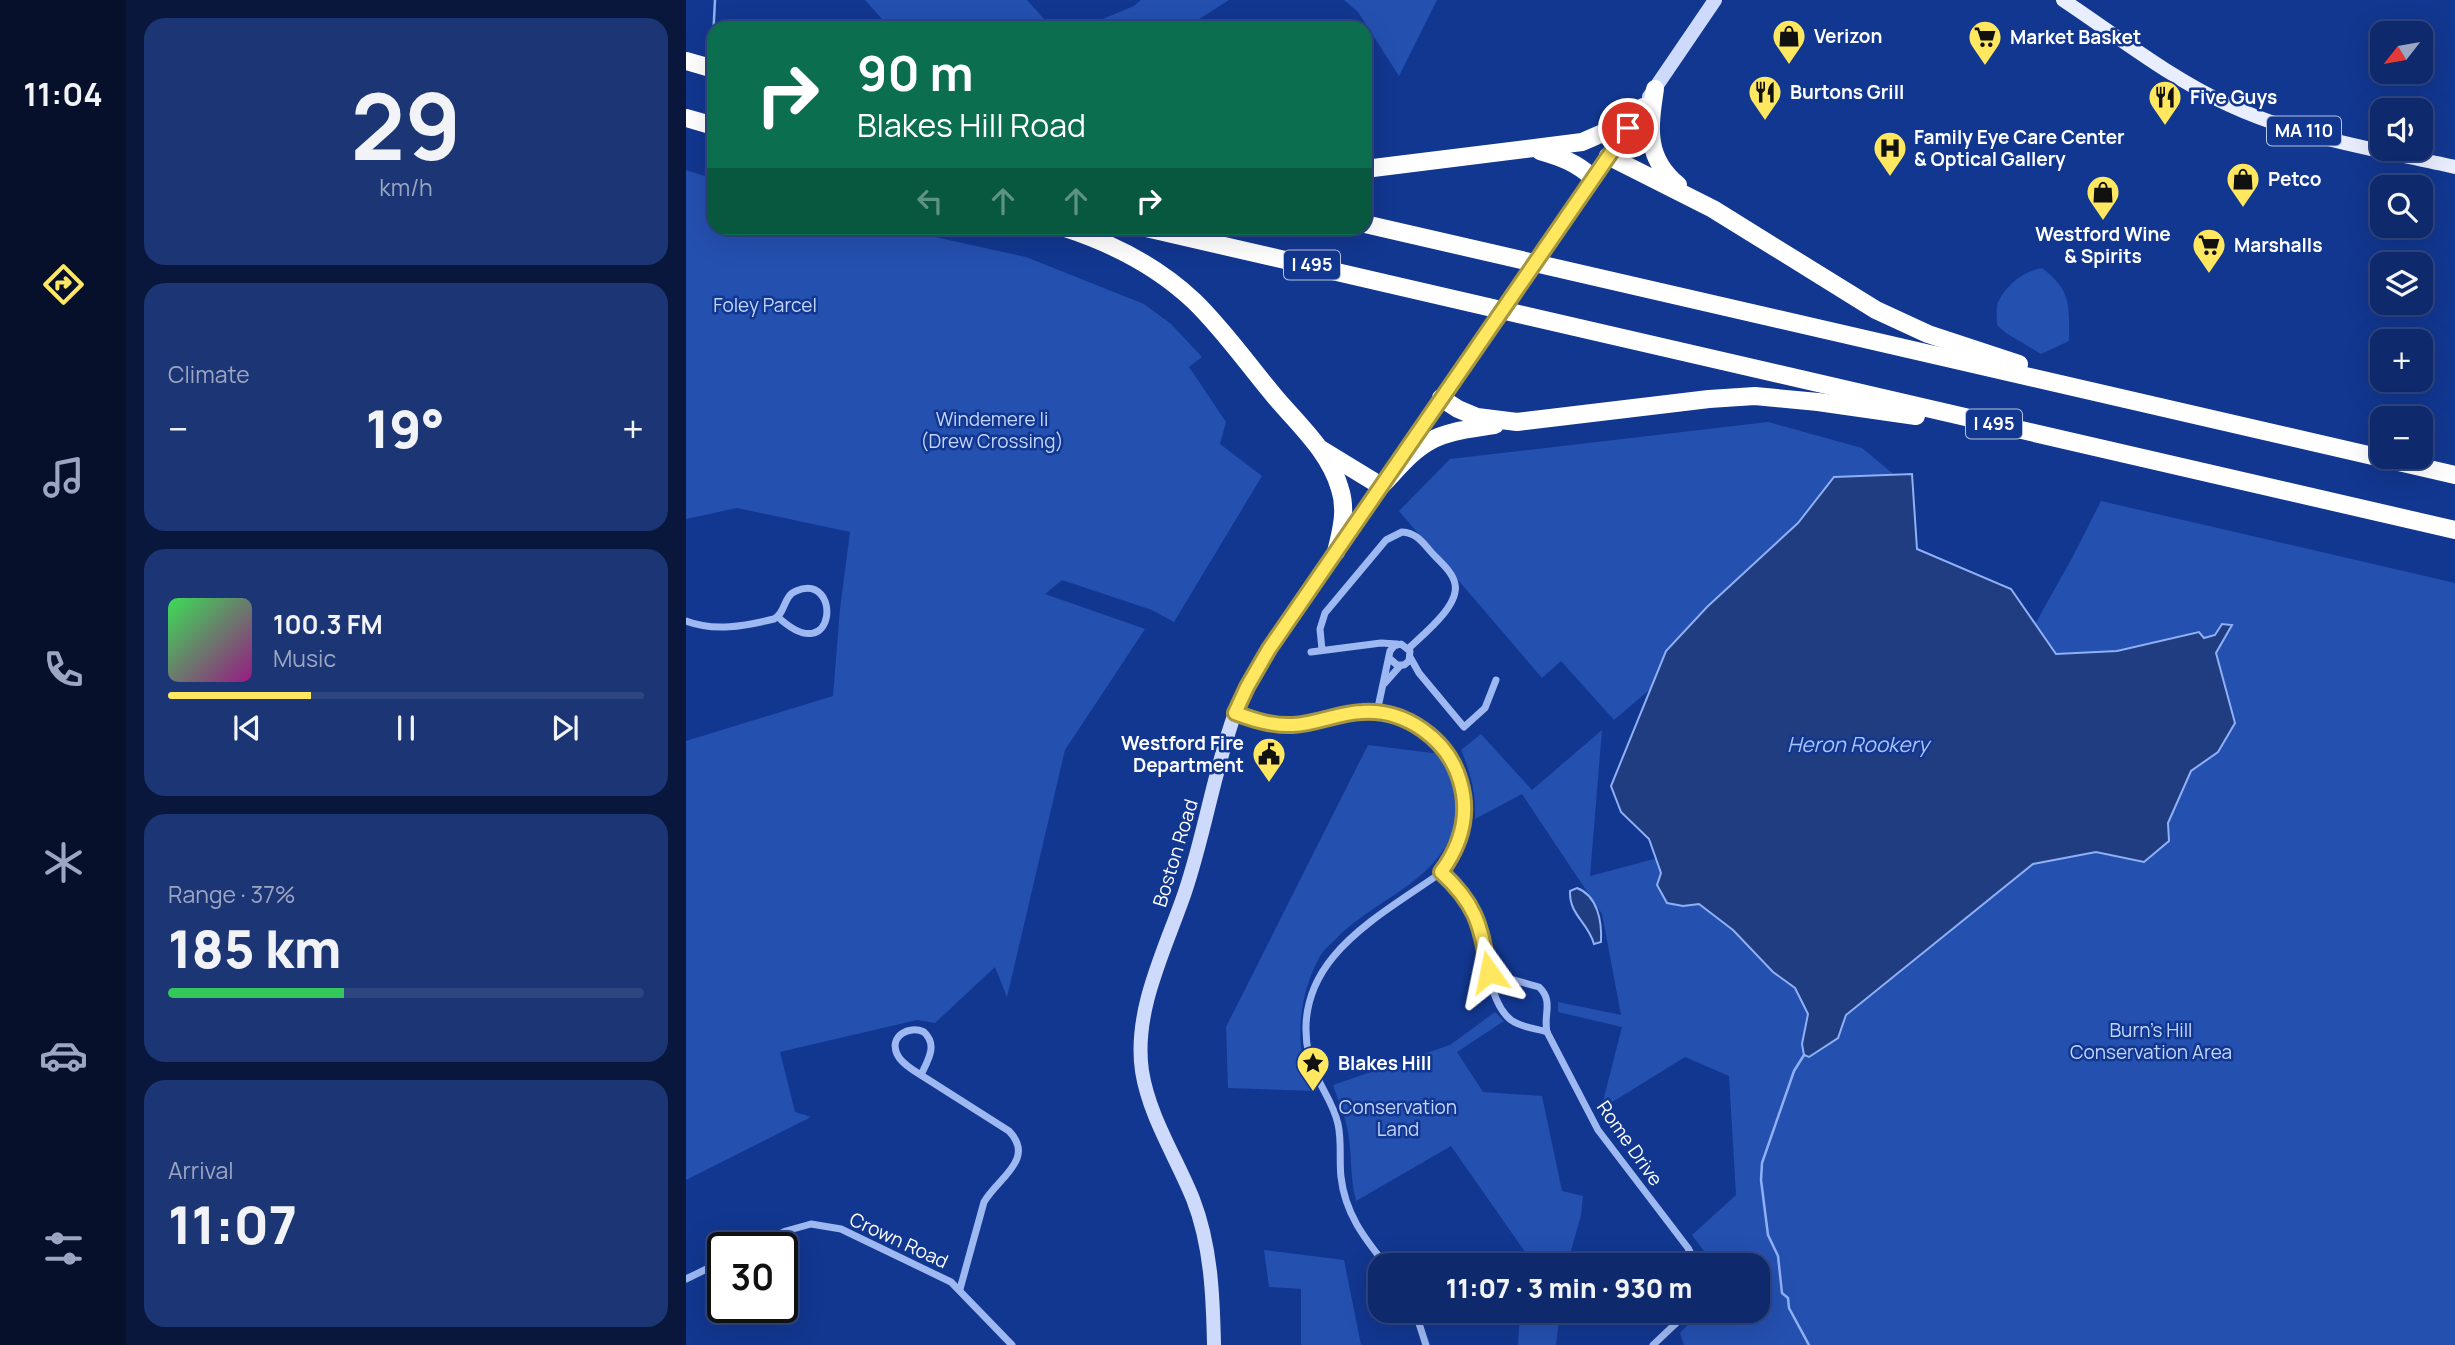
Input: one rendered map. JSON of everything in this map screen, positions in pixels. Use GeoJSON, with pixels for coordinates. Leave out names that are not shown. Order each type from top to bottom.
{"type":"FeatureCollection","features":[{"type":"Feature","properties":{"kind":"highway"},"geometry":{"type":"LineString","coordinates":[[686,61],[707,67]]}},
{"type":"Feature","properties":{"kind":"highway"},"geometry":{"type":"LineString","coordinates":[[1655,89],[1650,129],[1651,145],[1656,157],[1675,183],[1700,203]]}},
{"type":"Feature","properties":{"kind":"highway"},"geometry":{"type":"LineString","coordinates":[[1372,168],[1567,145],[1598,137],[1643,107]]}},
{"type":"Feature","properties":{"kind":"highway"},"geometry":{"type":"LineString","coordinates":[[686,118],[707,125]]}},
{"type":"Feature","properties":{"kind":"highway"},"geometry":{"type":"LineString","coordinates":[[1533,149],[1569,160],[1581,166],[1593,178]]}},
{"type":"Feature","properties":{"kind":"highway"},"geometry":{"type":"LineString","coordinates":[[1608,156],[1700,203],[1887,316],[1928,334],[2087,390]]}},
{"type":"Feature","properties":{"kind":"highway"},"geometry":{"type":"LineString","coordinates":[[1372,226],[2455,475]]}},
{"type":"Feature","properties":{"kind":"highway"},"geometry":{"type":"LineString","coordinates":[[1082,235],[1120,250],[1175,285],[1215,323],[1319,448],[1342,492],[1343,515],[1336,552]]}},
{"type":"Feature","properties":{"kind":"highway","name":"I 495"},"geometry":{"type":"LineString","coordinates":[[1176,235],[2455,530]]}},
{"type":"Feature","properties":{"kind":"highway"},"geometry":{"type":"LineString","coordinates":[[1319,448],[1381,486],[1430,441],[1465,429],[1709,399],[1755,396],[1794,399],[2012,428]]}},
{"type":"Feature","properties":{"kind":"highway"},"geometry":{"type":"LineString","coordinates":[[1441,398],[1477,417],[1511,422]]}},
{"type":"Feature","properties":{"kind":"main road","name":"Boston Road"},"geometry":{"type":"LineString","coordinates":[[1214,1345],[1210,1267],[1202,1224],[1147,1094],[1141,1048],[1152,983],[1197,856],[1235,713],[1257,667],[1715,0]]}},
{"type":"Feature","properties":{"kind":"main road","name":"MA 110"},"geometry":{"type":"LineString","coordinates":[[2063,0],[2188,84],[2231,107],[2326,137],[2455,167]]}},
{"type":"Feature","properties":{"kind":"street"},"geometry":{"type":"LineString","coordinates":[[1322,650],[1320,629],[1325,613],[1386,540],[1402,532],[1418,537],[1449,572],[1456,586],[1453,598],[1443,615],[1383,685]]}},
{"type":"Feature","properties":{"kind":"street"},"geometry":{"type":"LineString","coordinates":[[799,589],[812,589],[820,593],[826,600],[829,612],[821,629],[807,634],[797,633],[778,617],[786,599],[799,589]]}},
{"type":"Feature","properties":{"kind":"street"},"geometry":{"type":"LineString","coordinates":[[686,621],[712,627],[735,627],[778,617]]}},
{"type":"Feature","properties":{"kind":"street"},"geometry":{"type":"LineString","coordinates":[[1311,652],[1387,643],[1404,645],[1419,673],[1464,727],[1485,708],[1496,680]]}},
{"type":"Feature","properties":{"kind":"street"},"geometry":{"type":"LineString","coordinates":[[1377,712],[1389,656],[1392,648],[1397,645]]}},
{"type":"Feature","properties":{"kind":"street"},"geometry":{"type":"LineString","coordinates":[[1367,646],[1377,647],[1389,656],[1393,664],[1419,673]]}},
{"type":"Feature","properties":{"kind":"street"},"geometry":{"type":"LineString","coordinates":[[1235,713],[1261,722],[1295,725],[1350,713],[1377,712],[1402,719],[1421,728],[1443,749],[1459,775],[1464,794],[1465,817],[1455,850],[1441,872],[1342,944],[1320,974],[1308,1018],[1307,1043],[1310,1059],[1332,1105],[1339,1128],[1341,1178],[1346,1202],[1361,1233],[1377,1253]]}},
{"type":"Feature","properties":{"kind":"street"},"geometry":{"type":"LineString","coordinates":[[1441,872],[1461,890],[1473,909],[1498,1001],[1508,1018],[1516,1024],[1547,1032]]}},
{"type":"Feature","properties":{"kind":"street","name":"Rome Drive"},"geometry":{"type":"LineString","coordinates":[[1489,972],[1539,987],[1544,992],[1548,1004],[1545,1025],[1547,1032],[1598,1130],[1691,1253]]}},
{"type":"Feature","properties":{"kind":"street"},"geometry":{"type":"LineString","coordinates":[[921,1075],[931,1053],[931,1041],[924,1032],[909,1029],[897,1038],[896,1053],[906,1066],[1009,1131],[1020,1152],[1017,1161],[990,1190],[984,1202],[960,1289]]}},
{"type":"Feature","properties":{"kind":"street","name":"Crown Road"},"geometry":{"type":"LineString","coordinates":[[788,1232],[802,1226],[825,1225],[841,1229],[939,1274],[960,1289],[1012,1345]]}},
{"type":"Feature","properties":{"kind":"street"},"geometry":{"type":"LineString","coordinates":[[686,1279],[707,1269]]}},
{"type":"Feature","properties":{"kind":"street"},"geometry":{"type":"LineString","coordinates":[[1419,1323],[1426,1345]]}},
{"type":"Feature","properties":{"kind":"street"},"geometry":{"type":"LineString","coordinates":[[1653,1345],[1676,1323]]}},
{"type":"Feature","properties":{"kind":"green space"},"geometry":{"type":"Polygon","coordinates":[[[865,0],[1027,0],[1046,21],[884,21],[865,0]]]}},
{"type":"Feature","properties":{"kind":"green space"},"geometry":{"type":"Polygon","coordinates":[[[1141,0],[1229,0],[1196,21],[1098,21],[1134,6],[1141,0]]]}},
{"type":"Feature","properties":{"kind":"green space"},"geometry":{"type":"Polygon","coordinates":[[[1344,0],[1437,0],[1399,76],[1372,34],[1372,21],[1364,21],[1344,0]]]}},
{"type":"Feature","properties":{"kind":"green space","name":"Windemere Ii (Drew Crossing)"},"geometry":{"type":"Polygon","coordinates":[[[686,170],[707,177],[707,235],[926,235],[1026,257],[1144,304],[1171,324],[1202,357],[1189,367],[1226,422],[1220,444],[1262,476],[1174,622],[1152,610],[1062,580],[1045,594],[1145,629],[1065,750],[1007,997],[995,967],[935,1023],[917,1020],[780,1052],[795,1112],[811,1117],[686,1180],[686,741],[833,696],[850,532],[737,508],[686,519],[686,170]]]}},
{"type":"Feature","properties":{"kind":"green space"},"geometry":{"type":"Polygon","coordinates":[[[2042,268],[2059,284],[2067,300],[2069,341],[2041,354],[1997,325],[1997,313],[1998,302],[2011,284],[2023,275],[2042,268]]]}},
{"type":"Feature","properties":{"kind":"green space"},"geometry":{"type":"Polygon","coordinates":[[[1768,422],[1862,448],[1898,478],[1614,720],[1561,661],[1542,678],[1399,511],[1450,459],[1768,422]]]}},
{"type":"Feature","properties":{"kind":"green space","name":"Burn’s Hill Conservation Area"},"geometry":{"type":"Polygon","coordinates":[[[2101,501],[2455,583],[2455,1345],[1684,1345],[1680,1333],[1690,1323],[1770,1323],[1770,1253],[1705,1253],[1692,1235],[1736,1195],[1729,1076],[1685,1057],[1601,1109],[1622,1027],[1558,1012],[1558,1002],[1621,1015],[1602,914],[1522,794],[1475,819],[1472,784],[1461,750],[1481,734],[1532,790],[1602,730],[1590,876],[1828,813],[1881,899],[2071,560],[2101,501]]]}},
{"type":"Feature","properties":{"kind":"green space","name":"Conservation Land"},"geometry":{"type":"Polygon","coordinates":[[[1368,745],[1440,754],[1451,775],[1456,799],[1456,815],[1450,837],[1440,855],[1425,871],[1353,924],[1327,947],[1319,958],[1306,989],[1300,1035],[1305,1063],[1316,1091],[1228,1088],[1226,1027],[1368,745]]]}},
{"type":"Feature","properties":{"kind":"green space","name":"Conservation Land"},"geometry":{"type":"Polygon","coordinates":[[[1495,1012],[1504,1021],[1457,1052],[1483,1092],[1542,1096],[1562,1191],[1583,1196],[1581,1215],[1570,1253],[1526,1253],[1451,1146],[1356,1201],[1348,1133],[1333,1085],[1450,1045],[1495,1012]]]}},
{"type":"Feature","properties":{"kind":"green space"},"geometry":{"type":"Polygon","coordinates":[[[1264,1250],[1344,1260],[1361,1345],[1301,1345],[1301,1289],[1269,1287],[1264,1250]]]}},
{"type":"Feature","properties":{"kind":"green space"},"geometry":{"type":"Polygon","coordinates":[[[1519,1323],[1559,1323],[1556,1345],[1518,1345],[1519,1323]]]}},
{"type":"Feature","properties":{"kind":"water","name":"Heron Rookery"},"geometry":{"type":"Polygon","coordinates":[[[1912,474],[1917,549],[2011,589],[2056,654],[2117,651],[2199,632],[2204,638],[2215,635],[2222,624],[2232,625],[2216,653],[2235,723],[2218,752],[2191,771],[2168,823],[2169,841],[2144,862],[2096,852],[2033,864],[1846,1015],[1838,1038],[1809,1057],[1804,1055],[1802,1044],[1808,1014],[1795,988],[1773,972],[1733,930],[1699,904],[1683,906],[1667,903],[1657,885],[1661,873],[1649,839],[1621,812],[1611,786],[1666,651],[1707,607],[1798,523],[1834,477],[1912,474]]]}},
{"type":"Feature","properties":{"kind":"water"},"geometry":{"type":"Polygon","coordinates":[[[1577,888],[1594,903],[1601,926],[1601,942],[1594,944],[1572,906],[1570,891],[1577,888]]]}},
{"type":"Feature","properties":{"kind":"waterway"},"geometry":{"type":"LineString","coordinates":[[714,21],[715,0]]}},
{"type":"Feature","properties":{"kind":"waterway"},"geometry":{"type":"LineString","coordinates":[[1804,1055],[1794,1071],[1762,1163],[1761,1180],[1768,1235],[1778,1256],[1782,1293],[1788,1298],[1789,1308],[1809,1345]]}},
{"type":"Feature","properties":{"kind":"place","name":"Verizon"},"geometry":{"type":"Point","coordinates":[1789,66]}},
{"type":"Feature","properties":{"kind":"place","name":"Market Basket"},"geometry":{"type":"Point","coordinates":[1985,67]}},
{"type":"Feature","properties":{"kind":"place","name":"Burtons Grill"},"geometry":{"type":"Point","coordinates":[1765,122]}},
{"type":"Feature","properties":{"kind":"place","name":"Five Guys"},"geometry":{"type":"Point","coordinates":[2165,127]}},
{"type":"Feature","properties":{"kind":"place","name":"Family Eye Care Center & Optical Gallery"},"geometry":{"type":"Point","coordinates":[1890,178]}},
{"type":"Feature","properties":{"kind":"place","name":"Petco"},"geometry":{"type":"Point","coordinates":[2243,209]}},
{"type":"Feature","properties":{"kind":"place","name":"Westford Wine & Spirits"},"geometry":{"type":"Point","coordinates":[2103,222]}},
{"type":"Feature","properties":{"kind":"place","name":"Marshalls"},"geometry":{"type":"Point","coordinates":[2209,275]}},
{"type":"Feature","properties":{"kind":"place","name":"Westford Fire Department"},"geometry":{"type":"Point","coordinates":[1269,784]}},
{"type":"Feature","properties":{"kind":"place","name":"Blakes Hill"},"geometry":{"type":"Point","coordinates":[1313,1093]}},
{"type":"Feature","properties":{"kind":"route"},"geometry":{"type":"LineString","coordinates":[[1489,972],[1473,909],[1461,890],[1441,872],[1459,840],[1465,817],[1465,804],[1459,775],[1437,741],[1412,723],[1377,712],[1350,713],[1295,725],[1261,722],[1235,713],[1257,667],[1269,649],[1628,128]]}},
{"type":"Feature","properties":{"kind":"park label","name":"Foley Parcel"},"geometry":{"type":"Point","coordinates":[765,305]}}]}
